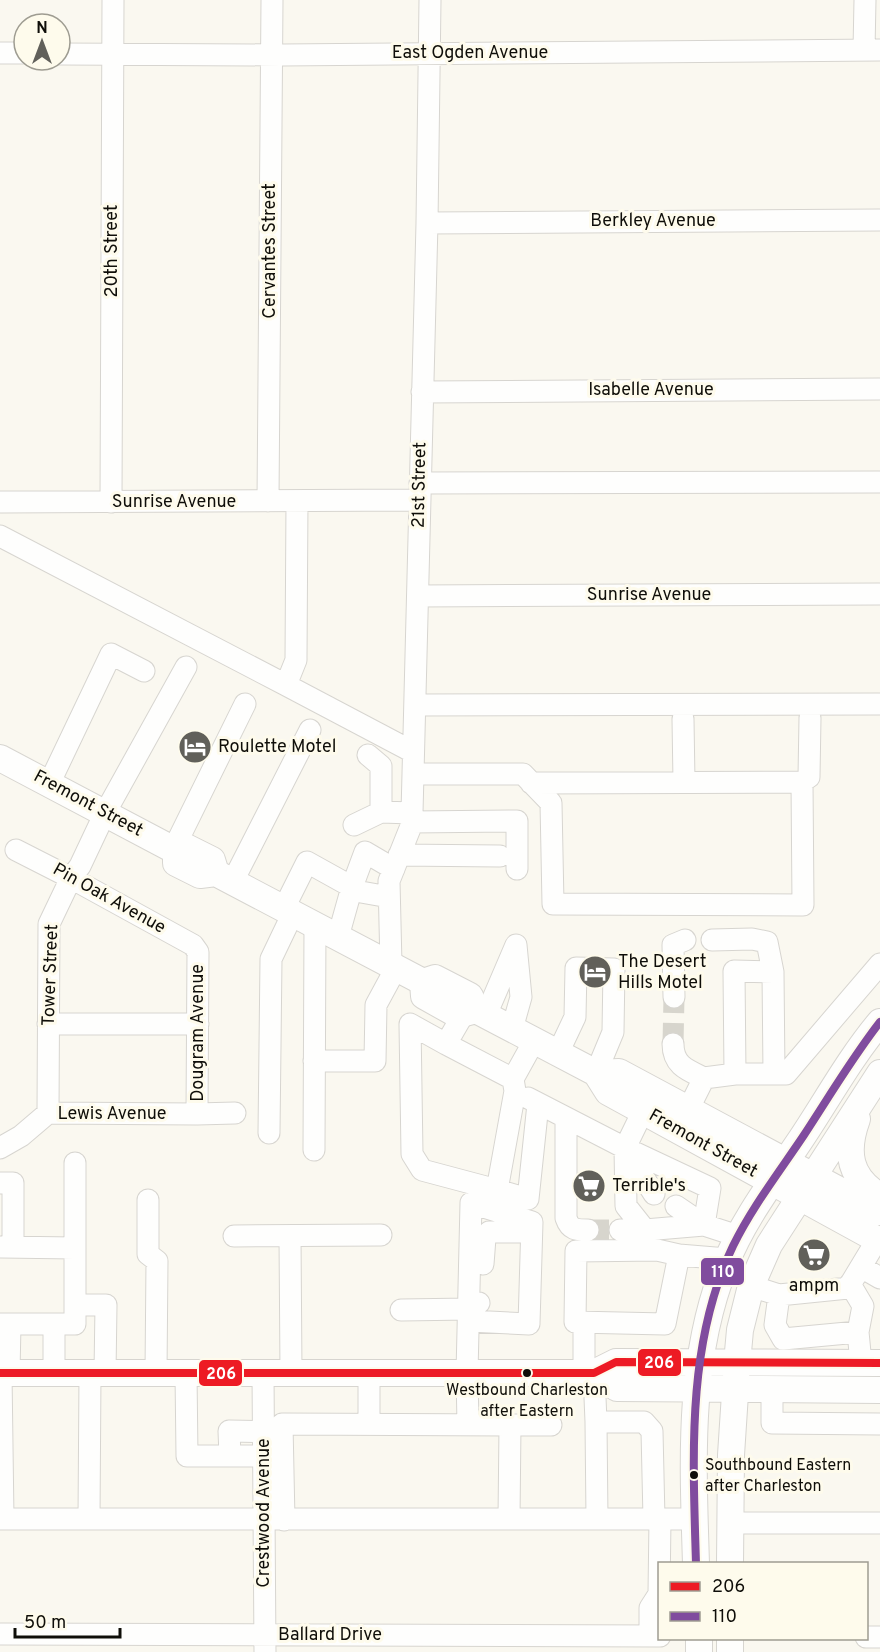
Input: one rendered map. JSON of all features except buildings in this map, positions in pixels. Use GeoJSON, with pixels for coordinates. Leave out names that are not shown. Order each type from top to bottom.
{"type":"FeatureCollection","features":[{"type":"Feature","properties":{"kind":"main road","name":"Fremont Street"},"geometry":{"type":"LineString","coordinates":[[0,758],[175,850],[177,863],[200,875],[224,877],[423,982],[435,978],[470,996],[475,1013],[523,1035],[596,1074],[608,1092],[643,1112],[779,1172]]}},
{"type":"Feature","properties":{"kind":"main road"},"geometry":{"type":"LineString","coordinates":[[696,1562],[694,1519],[696,1389],[699,1362],[711,1307],[727,1259],[738,1236],[779,1172],[867,1038],[880,1022]]}},
{"type":"Feature","properties":{"kind":"main road","name":"Fremont Street"},"geometry":{"type":"LineString","coordinates":[[596,1074],[619,1072],[688,1110],[779,1172],[806,1187],[879,1241]]}},
{"type":"Feature","properties":{"kind":"main road"},"geometry":{"type":"LineString","coordinates":[[730,1562],[731,1455],[736,1363],[740,1330],[751,1286],[769,1245],[880,1073]]}},
{"type":"Feature","properties":{"kind":"main road"},"geometry":{"type":"LineString","coordinates":[[866,1095],[852,1136],[850,1157],[860,1179],[867,1188],[880,1196]]}},
{"type":"Feature","properties":{"kind":"main road","name":"Fremont Street"},"geometry":{"type":"LineString","coordinates":[[806,1187],[880,1212]]}},
{"type":"Feature","properties":{"kind":"main road"},"geometry":{"type":"LineString","coordinates":[[3,1373],[589,1373],[616,1362],[870,1363]]}},
{"type":"Feature","properties":{"kind":"main road"},"geometry":{"type":"LineString","coordinates":[[589,1373],[617,1388],[880,1390]]}},
{"type":"Feature","properties":{"kind":"street","name":"20th Street"},"geometry":{"type":"LineString","coordinates":[[111,502],[113,0]]}},
{"type":"Feature","properties":{"kind":"street","name":"Cervantes Street"},"geometry":{"type":"LineString","coordinates":[[268,501],[272,0]]}},
{"type":"Feature","properties":{"kind":"street","name":"21st Street"},"geometry":{"type":"LineString","coordinates":[[394,966],[389,881],[412,818],[427,223],[430,0]]}},
{"type":"Feature","properties":{"kind":"street"},"geometry":{"type":"LineString","coordinates":[[865,0],[872,50]]}},
{"type":"Feature","properties":{"kind":"street","name":"East Ogden Avenue"},"geometry":{"type":"LineString","coordinates":[[72,54],[271,55],[872,50]]}},
{"type":"Feature","properties":{"kind":"street","name":"Berkley Avenue"},"geometry":{"type":"LineString","coordinates":[[427,223],[880,220]]}},
{"type":"Feature","properties":{"kind":"street","name":"Isabelle Avenue"},"geometry":{"type":"LineString","coordinates":[[422,392],[880,389]]}},
{"type":"Feature","properties":{"kind":"street","name":"Sunrise Avenue"},"geometry":{"type":"LineString","coordinates":[[0,502],[297,501],[420,492],[880,482]]}},
{"type":"Feature","properties":{"kind":"street"},"geometry":{"type":"LineString","coordinates":[[286,686],[296,660],[297,501]]}},
{"type":"Feature","properties":{"kind":"street"},"geometry":{"type":"LineString","coordinates":[[0,536],[413,752]]}},
{"type":"Feature","properties":{"kind":"street","name":"Sunrise Avenue"},"geometry":{"type":"LineString","coordinates":[[418,596],[880,594]]}},
{"type":"Feature","properties":{"kind":"street"},"geometry":{"type":"LineString","coordinates":[[49,784],[111,654],[144,671]]}},
{"type":"Feature","properties":{"kind":"street","name":"Tower Street"},"geometry":{"type":"LineString","coordinates":[[48,1113],[49,924],[105,813],[186,668]]}},
{"type":"Feature","properties":{"kind":"street"},"geometry":{"type":"LineString","coordinates":[[175,850],[245,704]]}},
{"type":"Feature","properties":{"kind":"street"},"geometry":{"type":"LineString","coordinates":[[416,705],[880,704]]}},
{"type":"Feature","properties":{"kind":"street"},"geometry":{"type":"LineString","coordinates":[[531,783],[802,782],[809,777],[810,718]]}},
{"type":"Feature","properties":{"kind":"street"},"geometry":{"type":"LineString","coordinates":[[683,719],[684,782]]}},
{"type":"Feature","properties":{"kind":"street"},"geometry":{"type":"LineString","coordinates":[[224,877],[310,730]]}},
{"type":"Feature","properties":{"kind":"street"},"geometry":{"type":"LineString","coordinates":[[368,755],[381,766],[381,812]]}},
{"type":"Feature","properties":{"kind":"street"},"geometry":{"type":"LineString","coordinates":[[413,774],[523,774],[551,803],[553,904],[803,905],[802,782]]}},
{"type":"Feature","properties":{"kind":"street"},"geometry":{"type":"LineString","coordinates":[[354,825],[381,812],[412,818],[517,821],[517,869]]}},
{"type":"Feature","properties":{"kind":"street","name":"Pin Oak Avenue"},"geometry":{"type":"LineString","coordinates":[[16,850],[193,945],[198,952]]}},
{"type":"Feature","properties":{"kind":"street"},"geometry":{"type":"LineString","coordinates":[[338,937],[365,852],[397,862],[500,856]]}},
{"type":"Feature","properties":{"kind":"street"},"geometry":{"type":"LineString","coordinates":[[314,1150],[314,1061],[297,915],[307,862],[361,892],[389,897]]}},
{"type":"Feature","properties":{"kind":"street"},"geometry":{"type":"LineString","coordinates":[[269,1133],[271,959],[297,915]]}},
{"type":"Feature","properties":{"kind":"street"},"geometry":{"type":"LineString","coordinates":[[712,940],[752,939],[767,942],[773,972],[774,1074]]}},
{"type":"Feature","properties":{"kind":"street"},"geometry":{"type":"LineString","coordinates":[[674,997],[673,945],[685,940]]}},
{"type":"Feature","properties":{"kind":"street"},"geometry":{"type":"LineString","coordinates":[[446,1044],[475,1013],[516,945],[523,1035],[497,1190]]}},
{"type":"Feature","properties":{"kind":"street","name":"Dougram Avenue"},"geometry":{"type":"LineString","coordinates":[[197,1114],[198,952]]}},
{"type":"Feature","properties":{"kind":"street"},"geometry":{"type":"LineString","coordinates":[[673,1044],[673,1055],[684,1069],[704,1078],[735,1074],[786,1074],[880,963]]}},
{"type":"Feature","properties":{"kind":"street"},"geometry":{"type":"LineString","coordinates":[[314,1061],[375,1061],[376,1005],[394,966]]}},
{"type":"Feature","properties":{"kind":"street"},"geometry":{"type":"LineString","coordinates":[[558,1053],[575,1017],[576,968],[614,969],[613,1032],[596,1074]]}},
{"type":"Feature","properties":{"kind":"street"},"geometry":{"type":"LineString","coordinates":[[735,1074],[734,971],[773,972]]}},
{"type":"Feature","properties":{"kind":"street"},"geometry":{"type":"LineString","coordinates":[[48,1024],[198,1024]]}},
{"type":"Feature","properties":{"kind":"street"},"geometry":{"type":"LineString","coordinates":[[538,1104],[528,1200],[422,1170],[412,1154],[410,1024],[514,1085],[538,1104],[710,1188],[704,1225]]}},
{"type":"Feature","properties":{"kind":"street"},"geometry":{"type":"LineString","coordinates":[[688,1110],[704,1078]]}},
{"type":"Feature","properties":{"kind":"street"},"geometry":{"type":"LineString","coordinates":[[643,1112],[624,1148],[626,1206],[645,1230]]}},
{"type":"Feature","properties":{"kind":"street","name":"Lewis Avenue"},"geometry":{"type":"LineString","coordinates":[[0,1148],[21,1136],[48,1113],[235,1113]]}},
{"type":"Feature","properties":{"kind":"street"},"geometry":{"type":"LineString","coordinates":[[566,1118],[566,1218],[569,1226],[575,1230],[588,1230]]}},
{"type":"Feature","properties":{"kind":"street"},"geometry":{"type":"LineString","coordinates":[[624,1148],[654,1194]]}},
{"type":"Feature","properties":{"kind":"street"},"geometry":{"type":"LineString","coordinates":[[75,1163],[75,1324],[5,1324],[1,1414],[1,1519],[694,1519]]}},
{"type":"Feature","properties":{"kind":"street"},"geometry":{"type":"LineString","coordinates":[[0,1183],[13,1183],[7,1240],[75,1248]]}},
{"type":"Feature","properties":{"kind":"street"},"geometry":{"type":"LineString","coordinates":[[471,1203],[497,1190]]}},
{"type":"Feature","properties":{"kind":"street"},"geometry":{"type":"LineString","coordinates":[[148,1200],[148,1254],[157,1261],[156,1373]]}},
{"type":"Feature","properties":{"kind":"street"},"geometry":{"type":"LineString","coordinates":[[401,1310],[469,1315],[529,1324],[532,1222],[471,1203]]}},
{"type":"Feature","properties":{"kind":"street"},"geometry":{"type":"LineString","coordinates":[[468,1425],[471,1203]]}},
{"type":"Feature","properties":{"kind":"street"},"geometry":{"type":"LineString","coordinates":[[676,1206],[704,1225],[738,1236]]}},
{"type":"Feature","properties":{"kind":"street"},"geometry":{"type":"LineString","coordinates":[[620,1230],[704,1225]]}},
{"type":"Feature","properties":{"kind":"street"},"geometry":{"type":"LineString","coordinates":[[469,1315],[480,1303],[484,1238],[489,1232],[495,1231],[531,1232]]}},
{"type":"Feature","properties":{"kind":"street"},"geometry":{"type":"LineString","coordinates":[[234,1236],[381,1235]]}},
{"type":"Feature","properties":{"kind":"street"},"geometry":{"type":"LineString","coordinates":[[290,1236],[291,1373]]}},
{"type":"Feature","properties":{"kind":"street"},"geometry":{"type":"LineString","coordinates":[[751,1286],[779,1295],[848,1288],[879,1241]]}},
{"type":"Feature","properties":{"kind":"street"},"geometry":{"type":"LineString","coordinates":[[679,1255],[665,1324],[575,1322],[576,1251],[657,1250],[679,1255],[727,1259]]}},
{"type":"Feature","properties":{"kind":"street"},"geometry":{"type":"LineString","coordinates":[[855,1275],[880,1278]]}},
{"type":"Feature","properties":{"kind":"street"},"geometry":{"type":"LineString","coordinates":[[855,1275],[872,1311],[858,1332]]}},
{"type":"Feature","properties":{"kind":"street"},"geometry":{"type":"LineString","coordinates":[[779,1295],[775,1325],[783,1340],[858,1332]]}},
{"type":"Feature","properties":{"kind":"street"},"geometry":{"type":"LineString","coordinates":[[75,1305],[106,1305],[98,1373],[89,1519]]}},
{"type":"Feature","properties":{"kind":"street"},"geometry":{"type":"LineString","coordinates":[[584,1323],[596,1422],[597,1519]]}},
{"type":"Feature","properties":{"kind":"street"},"geometry":{"type":"LineString","coordinates":[[54,1324],[54,1373]]}},
{"type":"Feature","properties":{"kind":"street"},"geometry":{"type":"LineString","coordinates":[[858,1332],[870,1363]]}},
{"type":"Feature","properties":{"kind":"street"},"geometry":{"type":"LineString","coordinates":[[186,1373],[187,1456],[264,1456]]}},
{"type":"Feature","properties":{"kind":"street","name":"Crestwood Avenue"},"geometry":{"type":"LineString","coordinates":[[263,1373],[273,1432],[264,1456],[274,1520],[265,1643]]}},
{"type":"Feature","properties":{"kind":"street"},"geometry":{"type":"LineString","coordinates":[[369,1373],[369,1424]]}},
{"type":"Feature","properties":{"kind":"street"},"geometry":{"type":"LineString","coordinates":[[772,1389],[772,1423],[880,1424]]}},
{"type":"Feature","properties":{"kind":"street"},"geometry":{"type":"LineString","coordinates":[[596,1422],[644,1422],[652,1431],[658,1562]]}},
{"type":"Feature","properties":{"kind":"street"},"geometry":{"type":"LineString","coordinates":[[230,1456],[229,1431],[273,1432],[282,1424],[551,1425]]}},
{"type":"Feature","properties":{"kind":"street"},"geometry":{"type":"LineString","coordinates":[[509,1519],[510,1425]]}},
{"type":"Feature","properties":{"kind":"street"},"geometry":{"type":"LineString","coordinates":[[273,1432],[274,1520]]}},
{"type":"Feature","properties":{"kind":"street"},"geometry":{"type":"LineString","coordinates":[[730,1522],[880,1523]]}},
{"type":"Feature","properties":{"kind":"street"},"geometry":{"type":"LineString","coordinates":[[655,1636],[650,1608],[658,1596]]}},
{"type":"Feature","properties":{"kind":"street","name":"Ballard Drive"},"geometry":{"type":"LineString","coordinates":[[0,1634],[265,1643],[655,1636]]}},
{"type":"Feature","properties":{"kind":"tunnel"},"geometry":{"type":"LineString","coordinates":[[673,1044],[674,997]]}},
{"type":"Feature","properties":{"kind":"tunnel"},"geometry":{"type":"LineString","coordinates":[[588,1230],[620,1230]]}},
{"type":"Feature","properties":{"kind":"transit line","name":"110"},"geometry":{"type":"LineString","coordinates":[[696,1562],[694,1443],[696,1402],[707,1322],[718,1283],[733,1246],[749,1217],[880,1022]]}},
{"type":"Feature","properties":{"kind":"transit line","name":"206"},"geometry":{"type":"LineString","coordinates":[[0,1373],[594,1373],[616,1362],[880,1363]]}},
{"type":"Feature","properties":{"kind":"place","name":"Roulette Motel"},"geometry":{"type":"Point","coordinates":[195,747]}},
{"type":"Feature","properties":{"kind":"place","name":"The Desert Hills Motel"},"geometry":{"type":"Point","coordinates":[595,972]}},
{"type":"Feature","properties":{"kind":"place","name":"Terrible's"},"geometry":{"type":"Point","coordinates":[589,1186]}},
{"type":"Feature","properties":{"kind":"place","name":"ampm"},"geometry":{"type":"Point","coordinates":[814,1255]}},
{"type":"Feature","properties":{"kind":"place","name":"Westbound Charleston after Eastern"},"geometry":{"type":"Point","coordinates":[527,1373]}},
{"type":"Feature","properties":{"kind":"place","name":"Southbound Eastern after Charleston"},"geometry":{"type":"Point","coordinates":[694,1475]}}]}
